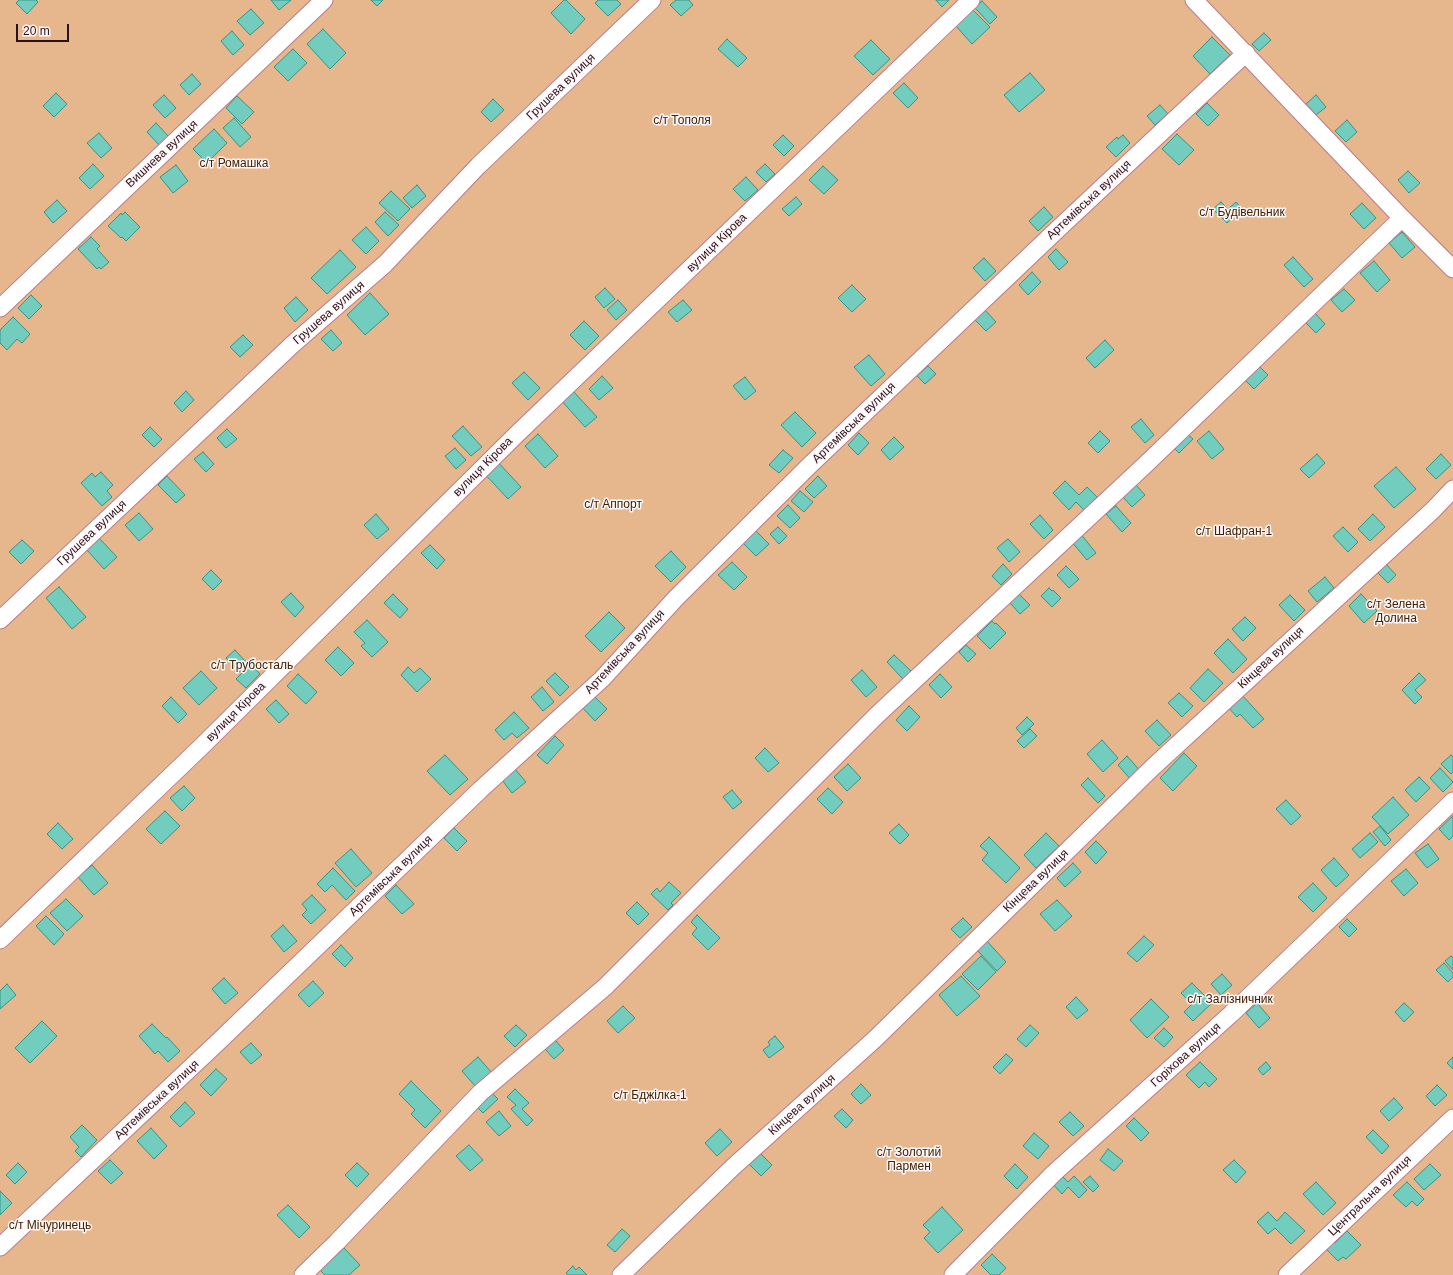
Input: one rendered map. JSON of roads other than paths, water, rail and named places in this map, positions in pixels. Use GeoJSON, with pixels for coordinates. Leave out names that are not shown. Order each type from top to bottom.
{"type":"FeatureCollection","features":[{"type":"Feature","properties":{"kind":"street","name":"Вишнева вулиця"},"geometry":{"type":"LineString","coordinates":[[0,308],[324,0]]}},
{"type":"Feature","properties":{"kind":"street","name":"Грушева вулиця"},"geometry":{"type":"LineString","coordinates":[[0,620],[292,344],[385,264],[478,166],[652,0]]}},
{"type":"Feature","properties":{"kind":"street","name":"вулиця Кірова"},"geometry":{"type":"LineString","coordinates":[[0,940],[202,746],[519,432],[971,0]]}},
{"type":"Feature","properties":{"kind":"street"},"geometry":{"type":"LineString","coordinates":[[1194,0],[1246,52],[1402,218],[1453,269]]}},
{"type":"Feature","properties":{"kind":"street","name":"Артемівська вулиця"},"geometry":{"type":"LineString","coordinates":[[0,1247],[222,1038],[480,790],[602,679],[676,598],[811,464],[1246,52]]}},
{"type":"Feature","properties":{"kind":"street"},"geometry":{"type":"LineString","coordinates":[[303,1275],[337,1242],[480,1093],[605,987],[877,715],[1146,465],[1402,218]]}},
{"type":"Feature","properties":{"kind":"street","name":"Кінцева вулиця"},"geometry":{"type":"LineString","coordinates":[[621,1275],[733,1167],[875,1039],[1153,766],[1433,510],[1453,489]]}},
{"type":"Feature","properties":{"kind":"street","name":"Горіхова вулиця"},"geometry":{"type":"LineString","coordinates":[[953,1275],[1054,1173],[1231,1014],[1453,801]]}},
{"type":"Feature","properties":{"kind":"street","name":"Центральна вулиця"},"geometry":{"type":"LineString","coordinates":[[1287,1275],[1453,1118]]}},
{"type":"Feature","properties":{"kind":"park label","name":"с/т Тополя"},"geometry":{"type":"Point","coordinates":[682,121]}},
{"type":"Feature","properties":{"kind":"park label","name":"с/т Ромашка"},"geometry":{"type":"Point","coordinates":[234,164]}},
{"type":"Feature","properties":{"kind":"park label","name":"с/т Будівельник"},"geometry":{"type":"Point","coordinates":[1242,213]}},
{"type":"Feature","properties":{"kind":"park label","name":"с/т Аппорт"},"geometry":{"type":"Point","coordinates":[613,505]}},
{"type":"Feature","properties":{"kind":"park label","name":"с/т Шафран-1"},"geometry":{"type":"Point","coordinates":[1234,532]}},
{"type":"Feature","properties":{"kind":"park label","name":"с/т Зелена Долина"},"geometry":{"type":"Point","coordinates":[1396,612]}},
{"type":"Feature","properties":{"kind":"park label","name":"с/т Трубосталь"},"geometry":{"type":"Point","coordinates":[252,666]}},
{"type":"Feature","properties":{"kind":"park label","name":"с/т Залізничник"},"geometry":{"type":"Point","coordinates":[1230,1000]}},
{"type":"Feature","properties":{"kind":"park label","name":"с/т Бджілка-1"},"geometry":{"type":"Point","coordinates":[650,1096]}},
{"type":"Feature","properties":{"kind":"park label","name":"с/т Золотий Пармен"},"geometry":{"type":"Point","coordinates":[909,1160]}},
{"type":"Feature","properties":{"kind":"park label","name":"с/т Мічуринець"},"geometry":{"type":"Point","coordinates":[50,1226]}}]}
